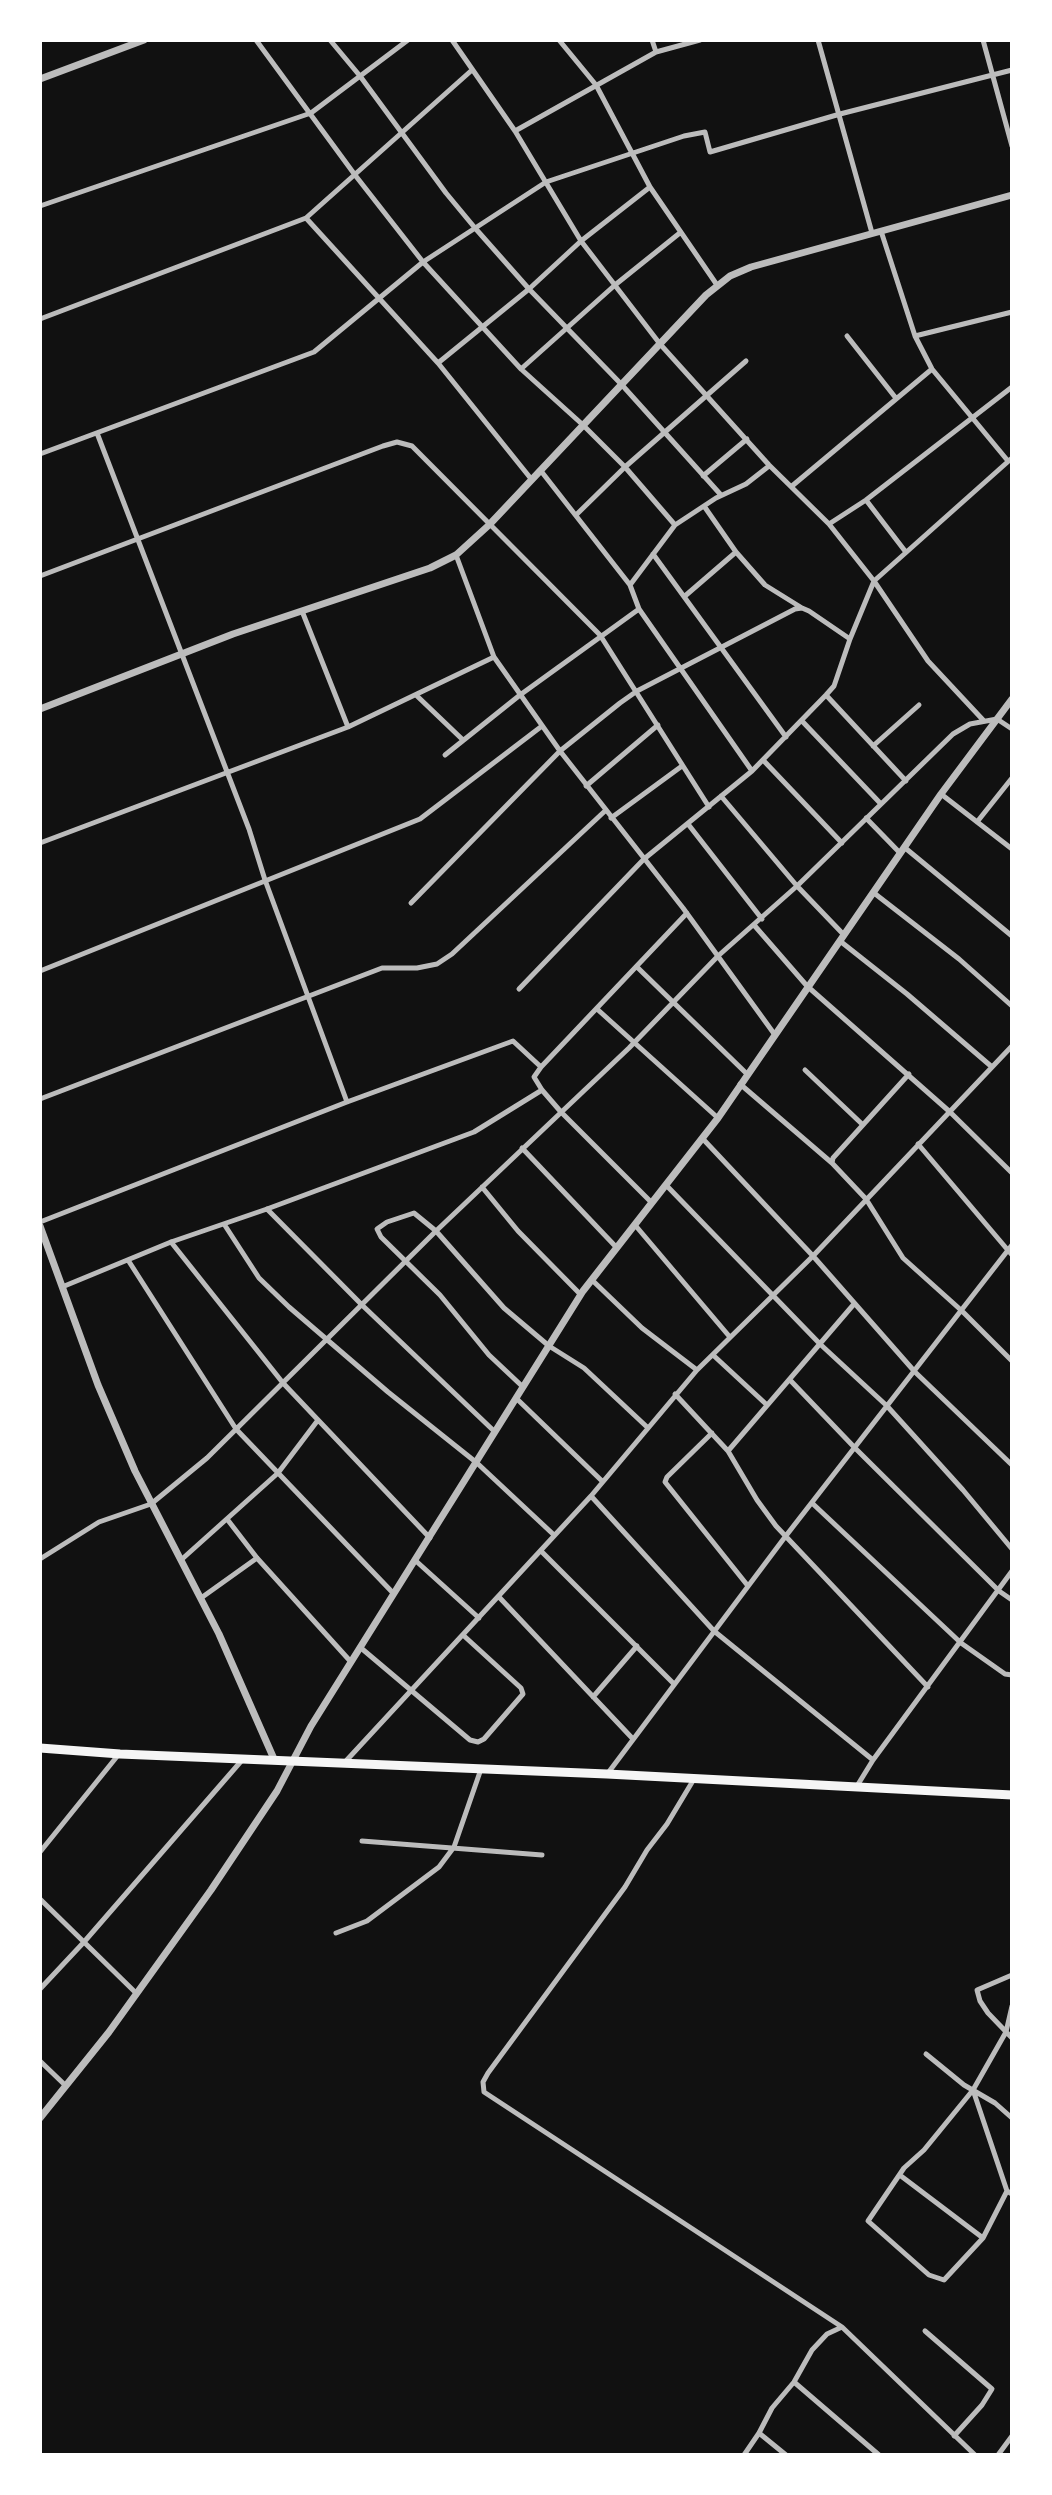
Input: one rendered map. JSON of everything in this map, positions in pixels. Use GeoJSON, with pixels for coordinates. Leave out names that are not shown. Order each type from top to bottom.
{"type":"FeatureCollection","features":[{"type":"Feature","properties":{"kind":"main road"},"geometry":{"type":"LineString","coordinates":[[40,1748],[1012,1795]]}},
{"type":"Feature","properties":{"kind":"street"},"geometry":{"type":"LineString","coordinates":[[40,79],[144,40]]}},
{"type":"Feature","properties":{"kind":"street"},"geometry":{"type":"LineString","coordinates":[[256,40],[423,262],[521,369],[625,467],[675,525]]}},
{"type":"Feature","properties":{"kind":"street"},"geometry":{"type":"LineString","coordinates":[[330,40],[475,228],[721,495]]}},
{"type":"Feature","properties":{"kind":"street"},"geometry":{"type":"LineString","coordinates":[[40,206],[311,113],[408,40]]}},
{"type":"Feature","properties":{"kind":"street"},"geometry":{"type":"LineString","coordinates":[[452,40],[515,131],[581,241],[660,344],[769,465],[829,524],[874,581],[928,661],[985,721]]}},
{"type":"Feature","properties":{"kind":"street"},"geometry":{"type":"LineString","coordinates":[[559,40],[596,85],[650,187],[717,285]]}},
{"type":"Feature","properties":{"kind":"street"},"geometry":{"type":"LineString","coordinates":[[652,40],[656,52]]}},
{"type":"Feature","properties":{"kind":"street"},"geometry":{"type":"LineString","coordinates":[[515,131],[656,52],[700,40]]}},
{"type":"Feature","properties":{"kind":"street"},"geometry":{"type":"LineString","coordinates":[[519,989],[644,859],[752,771],[802,721],[834,686],[874,581],[1010,459],[932,369],[915,336],[876,232],[818,40]]}},
{"type":"Feature","properties":{"kind":"street"},"geometry":{"type":"LineString","coordinates":[[983,40],[1012,146]]}},
{"type":"Feature","properties":{"kind":"street"},"geometry":{"type":"LineString","coordinates":[[40,319],[306,218],[472,70]]}},
{"type":"Feature","properties":{"kind":"street"},"geometry":{"type":"LineString","coordinates":[[40,454],[314,352],[423,262],[546,182],[684,136],[705,132],[710,152],[840,114],[1012,70]]}},
{"type":"Feature","properties":{"kind":"street"},"geometry":{"type":"LineString","coordinates":[[438,363],[529,289],[581,241],[650,187]]}},
{"type":"Feature","properties":{"kind":"street"},"geometry":{"type":"LineString","coordinates":[[40,709],[180,654],[430,568],[456,555],[489,525],[717,285],[730,276],[751,267],[1012,195]]}},
{"type":"Feature","properties":{"kind":"street"},"geometry":{"type":"LineString","coordinates":[[306,218],[438,363],[532,480]]}},
{"type":"Feature","properties":{"kind":"street"},"geometry":{"type":"LineString","coordinates":[[521,369],[615,285],[681,232]]}},
{"type":"Feature","properties":{"kind":"street"},"geometry":{"type":"LineString","coordinates":[[915,336],[1012,312]]}},
{"type":"Feature","properties":{"kind":"street"},"geometry":{"type":"LineString","coordinates":[[847,336],[895,397]]}},
{"type":"Feature","properties":{"kind":"street"},"geometry":{"type":"LineString","coordinates":[[576,515],[625,467],[746,361]]}},
{"type":"Feature","properties":{"kind":"street"},"geometry":{"type":"LineString","coordinates":[[792,486],[932,369]]}},
{"type":"Feature","properties":{"kind":"street"},"geometry":{"type":"LineString","coordinates":[[829,524],[866,500],[1012,387]]}},
{"type":"Feature","properties":{"kind":"street"},"geometry":{"type":"LineString","coordinates":[[97,433],[249,829],[347,1102]]}},
{"type":"Feature","properties":{"kind":"street"},"geometry":{"type":"LineString","coordinates":[[703,476],[747,439]]}},
{"type":"Feature","properties":{"kind":"street"},"geometry":{"type":"LineString","coordinates":[[40,576],[397,442],[412,446],[600,635],[709,807]]}},
{"type":"Feature","properties":{"kind":"street"},"geometry":{"type":"LineString","coordinates":[[630,585],[675,525],[721,495],[746,484],[769,465]]}},
{"type":"Feature","properties":{"kind":"street"},"geometry":{"type":"LineString","coordinates":[[541,471],[630,585],[639,609],[752,771]]}},
{"type":"Feature","properties":{"kind":"street"},"geometry":{"type":"LineString","coordinates":[[866,500],[905,551]]}},
{"type":"Feature","properties":{"kind":"street"},"geometry":{"type":"LineString","coordinates":[[704,506],[736,552],[765,585],[850,639]]}},
{"type":"Feature","properties":{"kind":"street"},"geometry":{"type":"LineString","coordinates":[[685,596],[736,552]]}},
{"type":"Feature","properties":{"kind":"street"},"geometry":{"type":"LineString","coordinates":[[653,554],[786,737]]}},
{"type":"Feature","properties":{"kind":"street"},"geometry":{"type":"LineString","coordinates":[[456,555],[494,657],[586,786],[687,913],[775,1035]]}},
{"type":"Feature","properties":{"kind":"street"},"geometry":{"type":"LineString","coordinates":[[411,903],[560,751],[620,703],[679,668],[802,608]]}},
{"type":"Feature","properties":{"kind":"street"},"geometry":{"type":"LineString","coordinates":[[445,755],[520,695],[639,609]]}},
{"type":"Feature","properties":{"kind":"street"},"geometry":{"type":"LineString","coordinates":[[302,611],[348,727]]}},
{"type":"Feature","properties":{"kind":"street"},"geometry":{"type":"LineString","coordinates":[[40,843],[348,727],[494,657]]}},
{"type":"Feature","properties":{"kind":"street"},"geometry":{"type":"LineString","coordinates":[[416,695],[463,740]]}},
{"type":"Feature","properties":{"kind":"street"},"geometry":{"type":"LineString","coordinates":[[826,695],[906,781]]}},
{"type":"Feature","properties":{"kind":"street"},"geometry":{"type":"LineString","coordinates":[[40,2118],[137,1994],[277,1791],[311,1726],[581,1295],[703,1139],[941,794],[1012,699]]}},
{"type":"Feature","properties":{"kind":"street"},"geometry":{"type":"LineString","coordinates":[[873,746],[919,705]]}},
{"type":"Feature","properties":{"kind":"street"},"geometry":{"type":"LineString","coordinates":[[40,1559],[99,1522],[151,1504],[207,1458],[436,1231],[636,1041],[718,956],[797,886],[953,734],[970,724],[997,719],[1012,729]]}},
{"type":"Feature","properties":{"kind":"street"},"geometry":{"type":"LineString","coordinates":[[802,721],[880,803]]}},
{"type":"Feature","properties":{"kind":"street"},"geometry":{"type":"LineString","coordinates":[[586,786],[658,725]]}},
{"type":"Feature","properties":{"kind":"street"},"geometry":{"type":"LineString","coordinates":[[40,971],[420,819],[542,726]]}},
{"type":"Feature","properties":{"kind":"street"},"geometry":{"type":"LineString","coordinates":[[763,760],[842,843]]}},
{"type":"Feature","properties":{"kind":"street"},"geometry":{"type":"LineString","coordinates":[[611,818],[682,766]]}},
{"type":"Feature","properties":{"kind":"street"},"geometry":{"type":"LineString","coordinates":[[977,822],[1012,778]]}},
{"type":"Feature","properties":{"kind":"street"},"geometry":{"type":"LineString","coordinates":[[941,794],[1012,849]]}},
{"type":"Feature","properties":{"kind":"street"},"geometry":{"type":"LineString","coordinates":[[721,796],[842,938],[992,1067]]}},
{"type":"Feature","properties":{"kind":"street"},"geometry":{"type":"LineString","coordinates":[[40,1099],[382,968],[417,968],[437,964],[452,954],[606,810]]}},
{"type":"Feature","properties":{"kind":"street"},"geometry":{"type":"LineString","coordinates":[[866,818],[1012,936]]}},
{"type":"Feature","properties":{"kind":"street"},"geometry":{"type":"LineString","coordinates":[[688,824],[762,919]]}},
{"type":"Feature","properties":{"kind":"street"},"geometry":{"type":"LineString","coordinates":[[874,893],[959,959],[1012,1006]]}},
{"type":"Feature","properties":{"kind":"street"},"geometry":{"type":"LineString","coordinates":[[652,1203],[561,1112],[534,1077],[687,913]]}},
{"type":"Feature","properties":{"kind":"street"},"geometry":{"type":"LineString","coordinates":[[754,925],[807,986],[909,1074],[1012,1173]]}},
{"type":"Feature","properties":{"kind":"street"},"geometry":{"type":"LineString","coordinates":[[637,967],[747,1074]]}},
{"type":"Feature","properties":{"kind":"street"},"geometry":{"type":"LineString","coordinates":[[597,1009],[718,1118]]}},
{"type":"Feature","properties":{"kind":"street"},"geometry":{"type":"LineString","coordinates":[[274,1759],[201,1598],[151,1504],[98,1385],[40,1224],[347,1102],[513,1041],[541,1067]]}},
{"type":"Feature","properties":{"kind":"street"},"geometry":{"type":"LineString","coordinates":[[344,1763],[591,1496],[697,1370],[813,1256],[1012,1046]]}},
{"type":"Feature","properties":{"kind":"street"},"geometry":{"type":"LineString","coordinates":[[805,1070],[863,1125]]}},
{"type":"Feature","properties":{"kind":"street"},"geometry":{"type":"LineString","coordinates":[[832,1163],[833,1158],[909,1074]]}},
{"type":"Feature","properties":{"kind":"street"},"geometry":{"type":"LineString","coordinates":[[740,1084],[832,1163],[866,1199],[903,1258],[1012,1361]]}},
{"type":"Feature","properties":{"kind":"street"},"geometry":{"type":"LineString","coordinates":[[62,1287],[171,1242],[474,1132],[542,1090]]}},
{"type":"Feature","properties":{"kind":"street"},"geometry":{"type":"LineString","coordinates":[[703,1139],[813,1256],[915,1372],[1012,1465]]}},
{"type":"Feature","properties":{"kind":"street"},"geometry":{"type":"LineString","coordinates":[[607,1774],[785,1537],[1011,1250],[918,1144]]}},
{"type":"Feature","properties":{"kind":"street"},"geometry":{"type":"LineString","coordinates":[[522,1148],[617,1248]]}},
{"type":"Feature","properties":{"kind":"street"},"geometry":{"type":"LineString","coordinates":[[666,1185],[771,1295],[887,1406],[1012,1549]]}},
{"type":"Feature","properties":{"kind":"street"},"geometry":{"type":"LineString","coordinates":[[482,1187],[518,1231],[581,1295]]}},
{"type":"Feature","properties":{"kind":"street"},"geometry":{"type":"LineString","coordinates":[[267,1209],[495,1433]]}},
{"type":"Feature","properties":{"kind":"street"},"geometry":{"type":"LineString","coordinates":[[524,1387],[489,1355],[440,1295],[381,1237],[377,1229],[387,1222],[414,1213],[436,1231],[504,1308],[549,1346],[584,1368],[647,1427]]}},
{"type":"Feature","properties":{"kind":"street"},"geometry":{"type":"LineString","coordinates":[[224,1224],[259,1278],[289,1307],[399,1402],[477,1463],[554,1535]]}},
{"type":"Feature","properties":{"kind":"street"},"geometry":{"type":"LineString","coordinates":[[635,1225],[729,1336]]}},
{"type":"Feature","properties":{"kind":"street"},"geometry":{"type":"LineString","coordinates":[[171,1242],[283,1383],[430,1538]]}},
{"type":"Feature","properties":{"kind":"street"},"geometry":{"type":"LineString","coordinates":[[128,1260],[236,1429],[395,1595]]}},
{"type":"Feature","properties":{"kind":"street"},"geometry":{"type":"LineString","coordinates":[[592,1280],[642,1328],[697,1370]]}},
{"type":"Feature","properties":{"kind":"street"},"geometry":{"type":"LineString","coordinates":[[728,1451],[854,1304]]}},
{"type":"Feature","properties":{"kind":"street"},"geometry":{"type":"LineString","coordinates":[[713,1355],[767,1405]]}},
{"type":"Feature","properties":{"kind":"street"},"geometry":{"type":"LineString","coordinates":[[790,1380],[999,1591],[1012,1600]]}},
{"type":"Feature","properties":{"kind":"street"},"geometry":{"type":"LineString","coordinates":[[675,1394],[728,1451],[757,1500],[785,1537],[928,1687]]}},
{"type":"Feature","properties":{"kind":"street"},"geometry":{"type":"LineString","coordinates":[[517,1399],[602,1481]]}},
{"type":"Feature","properties":{"kind":"street"},"geometry":{"type":"LineString","coordinates":[[181,1560],[278,1473],[318,1420]]}},
{"type":"Feature","properties":{"kind":"street"},"geometry":{"type":"LineString","coordinates":[[712,1433],[665,1482],[748,1586]]}},
{"type":"Feature","properties":{"kind":"street"},"geometry":{"type":"LineString","coordinates":[[591,1496],[714,1631],[873,1760]]}},
{"type":"Feature","properties":{"kind":"street"},"geometry":{"type":"LineString","coordinates":[[812,1503],[961,1643],[1005,1674],[1012,1675]]}},
{"type":"Feature","properties":{"kind":"street"},"geometry":{"type":"LineString","coordinates":[[227,1519],[257,1558],[351,1663]]}},
{"type":"Feature","properties":{"kind":"street"},"geometry":{"type":"LineString","coordinates":[[541,1551],[674,1684]]}},
{"type":"Feature","properties":{"kind":"street"},"geometry":{"type":"LineString","coordinates":[[201,1598],[257,1558]]}},
{"type":"Feature","properties":{"kind":"street"},"geometry":{"type":"LineString","coordinates":[[416,1561],[479,1618]]}},
{"type":"Feature","properties":{"kind":"street"},"geometry":{"type":"LineString","coordinates":[[857,1787],[873,1760],[1012,1571]]}},
{"type":"Feature","properties":{"kind":"street"},"geometry":{"type":"LineString","coordinates":[[499,1597],[633,1739]]}},
{"type":"Feature","properties":{"kind":"street"},"geometry":{"type":"LineString","coordinates":[[361,1648],[470,1740],[478,1742],[523,1694],[521,1688],[463,1635]]}},
{"type":"Feature","properties":{"kind":"street"},"geometry":{"type":"LineString","coordinates":[[593,1697],[637,1646]]}},
{"type":"Feature","properties":{"kind":"street"},"geometry":{"type":"LineString","coordinates":[[40,1852],[120,1754]]}},
{"type":"Feature","properties":{"kind":"street"},"geometry":{"type":"LineString","coordinates":[[40,1989],[244,1758]]}},
{"type":"Feature","properties":{"kind":"street"},"geometry":{"type":"LineString","coordinates":[[336,1933],[367,1921],[439,1867],[454,1847],[481,1769]]}},
{"type":"Feature","properties":{"kind":"street"},"geometry":{"type":"LineString","coordinates":[[695,1779],[625,1887],[488,2073],[483,2082],[484,2092],[842,2327],[975,2455]]}},
{"type":"Feature","properties":{"kind":"street"},"geometry":{"type":"LineString","coordinates":[[362,1841],[542,1855]]}},
{"type":"Feature","properties":{"kind":"street"},"geometry":{"type":"LineString","coordinates":[[40,1899],[137,1994]]}},
{"type":"Feature","properties":{"kind":"street"},"geometry":{"type":"LineString","coordinates":[[1012,1975],[977,1990],[988,2013],[1012,2038]]}},
{"type":"Feature","properties":{"kind":"street"},"geometry":{"type":"LineString","coordinates":[[973,2090],[1010,2193],[983,2238],[944,2280],[929,2275],[868,2221],[904,2168],[924,2150],[973,2090],[1006,2032],[1012,2006]]}},
{"type":"Feature","properties":{"kind":"street"},"geometry":{"type":"LineString","coordinates":[[926,2054],[1012,2118]]}},
{"type":"Feature","properties":{"kind":"street"},"geometry":{"type":"LineString","coordinates":[[40,2061],[66,2086]]}},
{"type":"Feature","properties":{"kind":"street"},"geometry":{"type":"LineString","coordinates":[[901,2176],[983,2238]]}},
{"type":"Feature","properties":{"kind":"street"},"geometry":{"type":"LineString","coordinates":[[744,2455],[812,2350],[827,2334],[842,2327]]}},
{"type":"Feature","properties":{"kind":"street"},"geometry":{"type":"LineString","coordinates":[[925,2331],[992,2389],[954,2436]]}},
{"type":"Feature","properties":{"kind":"street"},"geometry":{"type":"LineString","coordinates":[[794,2382],[879,2455]]}},
{"type":"Feature","properties":{"kind":"street"},"geometry":{"type":"LineString","coordinates":[[759,2433],[786,2455]]}},
{"type":"Feature","properties":{"kind":"street"},"geometry":{"type":"LineString","coordinates":[[998,2455],[1012,2436]]}}]}
